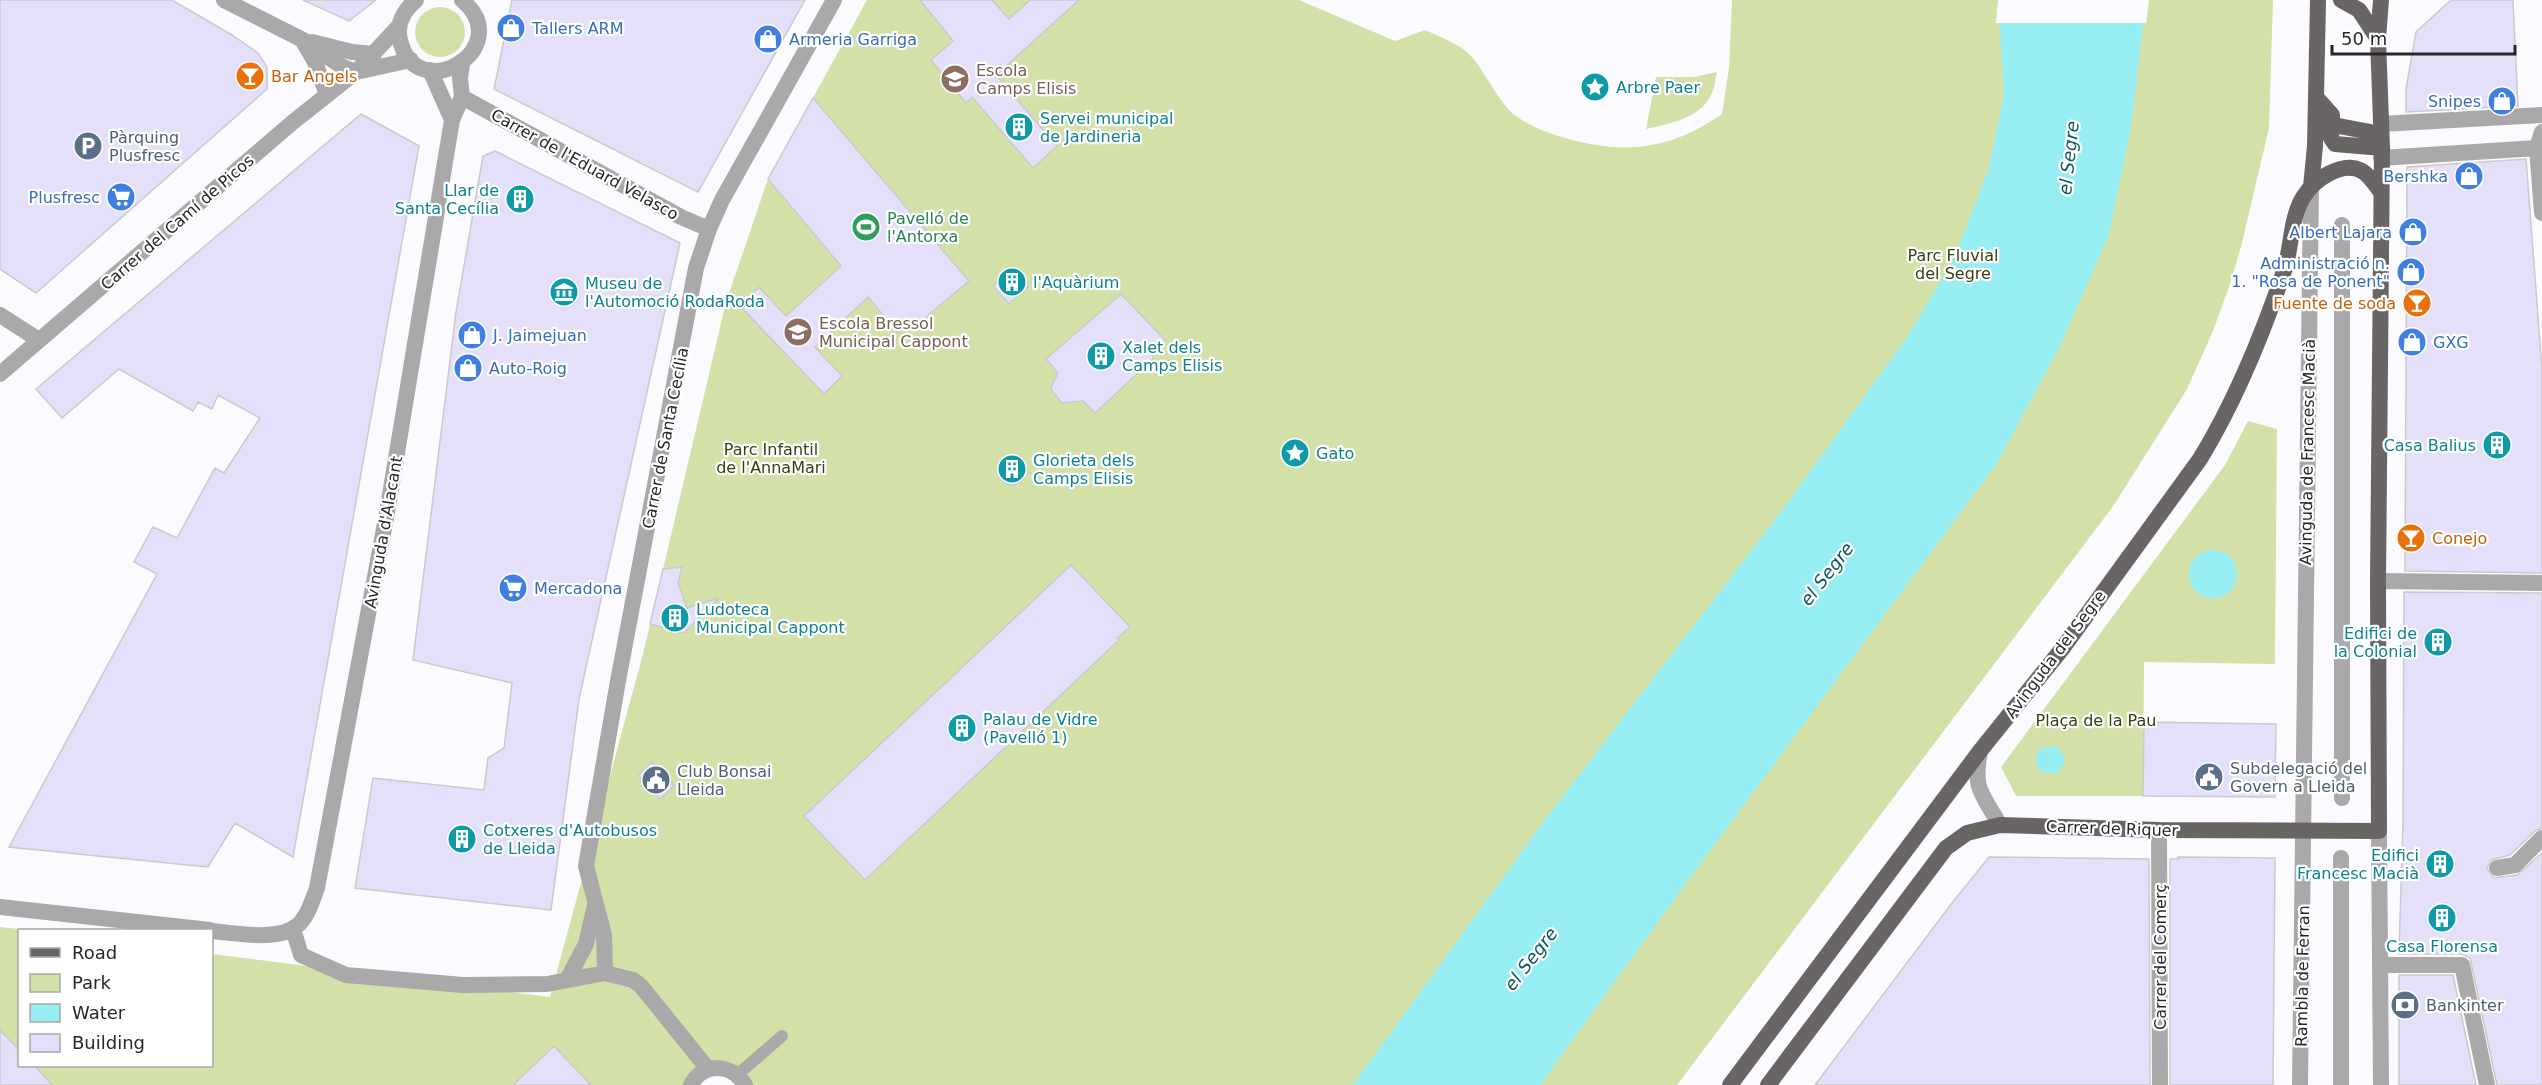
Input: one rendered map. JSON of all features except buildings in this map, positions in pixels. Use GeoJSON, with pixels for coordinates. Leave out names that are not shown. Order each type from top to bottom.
{"type":"FeatureCollection","features":[{"type":"Feature","properties":{"kind":"main road","name":"Avinguda de Francesc Macià"},"geometry":{"type":"LineString","coordinates":[[2311,187],[2318,0]]}},
{"type":"Feature","properties":{"kind":"main road"},"geometry":{"type":"LineString","coordinates":[[2341,0],[2359,10],[2378,39]]}},
{"type":"Feature","properties":{"kind":"main road"},"geometry":{"type":"LineString","coordinates":[[2304,831],[2379,831],[2381,141],[2378,39],[2380,0]]}},
{"type":"Feature","properties":{"kind":"main road"},"geometry":{"type":"LineString","coordinates":[[2316,97],[2332,115],[2333,125]]}},
{"type":"Feature","properties":{"kind":"main road"},"geometry":{"type":"LineString","coordinates":[[2315,122],[2333,125],[2381,141]]}},
{"type":"Feature","properties":{"kind":"main road"},"geometry":{"type":"LineString","coordinates":[[2311,187],[2332,172],[2352,168],[2366,173],[2380,191]]}},
{"type":"Feature","properties":{"kind":"main road","name":"Avinguda del Segre"},"geometry":{"type":"LineString","coordinates":[[1730,1085],[1980,751],[2062,649],[2219,428],[2272,308],[2286,266],[2300,203],[2311,187]]}},
{"type":"Feature","properties":{"kind":"main road"},"geometry":{"type":"LineString","coordinates":[[1768,1085],[1946,848],[1967,832],[2000,825]]}},
{"type":"Feature","properties":{"kind":"main road","name":"Carrer de Riquer"},"geometry":{"type":"LineString","coordinates":[[2000,825],[2159,830],[2304,831]]}},
{"type":"Feature","properties":{"kind":"street"},"geometry":{"type":"LineString","coordinates":[[224,0],[303,40],[343,67],[356,72]]}},
{"type":"Feature","properties":{"kind":"street","name":"Carrer del Camí de Picos"},"geometry":{"type":"LineString","coordinates":[[0,374],[356,72],[399,26],[403,15],[416,0]]}},
{"type":"Feature","properties":{"kind":"street"},"geometry":{"type":"LineString","coordinates":[[399,26],[401,45],[411,60],[430,70],[452,69],[462,64],[475,48],[478,27],[470,8],[462,0]]}},
{"type":"Feature","properties":{"kind":"street","name":"Carrer de Santa Cecília"},"geometry":{"type":"LineString","coordinates":[[605,973],[604,935],[586,866],[618,681],[696,268],[709,229],[736,174],[834,0]]}},
{"type":"Feature","properties":{"kind":"street"},"geometry":{"type":"LineString","coordinates":[[303,40],[352,52],[374,54]]}},
{"type":"Feature","properties":{"kind":"street"},"geometry":{"type":"LineString","coordinates":[[303,40],[315,62],[327,95]]}},
{"type":"Feature","properties":{"kind":"street","name":"Carrer del Camí de Picos"},"geometry":{"type":"LineString","coordinates":[[356,72],[411,60]]}},
{"type":"Feature","properties":{"kind":"street","name":"Avinguda d'Alacant"},"geometry":{"type":"LineString","coordinates":[[290,930],[305,916],[312,903],[322,865],[388,507],[452,120],[462,97],[460,78],[462,64]]}},
{"type":"Feature","properties":{"kind":"street"},"geometry":{"type":"LineString","coordinates":[[430,70],[452,120]]}},
{"type":"Feature","properties":{"kind":"street","name":"Carrer de l'Eduard Velasco"},"geometry":{"type":"LineString","coordinates":[[462,97],[681,217],[709,229]]}},
{"type":"Feature","properties":{"kind":"street"},"geometry":{"type":"LineString","coordinates":[[2381,141],[2542,116]]}},
{"type":"Feature","properties":{"kind":"street"},"geometry":{"type":"LineString","coordinates":[[2381,141],[2540,140],[2542,213]]}},
{"type":"Feature","properties":{"kind":"street","name":"Avinguda de Francesc Macià"},"geometry":{"type":"LineString","coordinates":[[2304,831],[2303,691],[2311,187]]}},
{"type":"Feature","properties":{"kind":"street","name":"Avinguda de Francesc Macià"},"geometry":{"type":"LineString","coordinates":[[2342,225],[2342,798]]}},
{"type":"Feature","properties":{"kind":"street"},"geometry":{"type":"LineString","coordinates":[[0,315],[39,340]]}},
{"type":"Feature","properties":{"kind":"street"},"geometry":{"type":"LineString","coordinates":[[2378,581],[2542,583]]}},
{"type":"Feature","properties":{"kind":"street"},"geometry":{"type":"LineString","coordinates":[[1980,751],[1976,771],[1977,786],[2000,825]]}},
{"type":"Feature","properties":{"kind":"street","name":"Carrer del Comerç"},"geometry":{"type":"LineString","coordinates":[[2159,830],[2160,1085]]}},
{"type":"Feature","properties":{"kind":"street","name":"Rambla de Ferran"},"geometry":{"type":"LineString","coordinates":[[2300,1085],[2304,831]]}},
{"type":"Feature","properties":{"kind":"street"},"geometry":{"type":"LineString","coordinates":[[2379,831],[2381,1085]]}},
{"type":"Feature","properties":{"kind":"street"},"geometry":{"type":"LineString","coordinates":[[2497,868],[2515,865],[2542,838]]}},
{"type":"Feature","properties":{"kind":"street"},"geometry":{"type":"LineString","coordinates":[[2341,858],[2341,1085]]}},
{"type":"Feature","properties":{"kind":"street","name":"Carrer de Santa Cecília"},"geometry":{"type":"LineString","coordinates":[[567,980],[586,944],[595,904]]}},
{"type":"Feature","properties":{"kind":"street"},"geometry":{"type":"LineString","coordinates":[[1,909],[192,929]]}},
{"type":"Feature","properties":{"kind":"street"},"geometry":{"type":"LineString","coordinates":[[213,931],[259,936],[290,930],[301,955],[346,975],[463,985],[547,984],[605,973],[627,978],[641,986],[708,1069]]}},
{"type":"Feature","properties":{"kind":"street"},"geometry":{"type":"LineString","coordinates":[[2380,964],[2462,965],[2487,1085]]}},
{"type":"Feature","properties":{"kind":"street"},"geometry":{"type":"LineString","coordinates":[[691,1085],[697,1076],[708,1069],[724,1068],[742,1081]]}},
{"type":"Feature","properties":{"kind":"lane"},"geometry":{"type":"LineString","coordinates":[[742,1081],[782,1036]]}},
{"type":"Feature","properties":{"kind":"green space"},"geometry":{"type":"Polygon","coordinates":[[[867,0],[1299,0],[1395,41],[1425,30],[1469,54],[1504,104],[1520,119],[1541,130],[1584,143],[1625,147],[1645,146],[1683,136],[1722,114],[1729,68],[1732,0],[2273,0],[2269,128],[2241,247],[2228,290],[2213,331],[2187,389],[2114,505],[1677,1085],[745,1085],[724,1068],[691,1085],[0,1085],[0,927],[20,929],[18,929],[18,1067],[213,1067],[213,954],[550,997],[643,654],[726,302],[768,179],[867,0]]]}},
{"type":"Feature","properties":{"kind":"green space"},"geometry":{"type":"Polygon","coordinates":[[[435,7],[445,7],[458,14],[465,27],[465,37],[458,50],[445,57],[435,57],[426,53],[419,46],[415,37],[415,27],[419,18],[426,11],[435,7]]]}},
{"type":"Feature","properties":{"kind":"green space"},"geometry":{"type":"Polygon","coordinates":[[[1717,72],[1712,92],[1700,109],[1683,119],[1646,129],[1656,77],[1694,77],[1717,72]]]}},
{"type":"Feature","properties":{"kind":"green space","name":"Plaça de la Pau"},"geometry":{"type":"Polygon","coordinates":[[[2248,421],[2277,429],[2275,664],[2144,662],[2143,796],[2016,796],[2001,767],[2225,465],[2248,421]],[[2224,553],[2195,558],[2189,572],[2214,598],[2222,596],[2236,580],[2234,566],[2224,553]]]}},
{"type":"Feature","properties":{"kind":"water","name":"el Segre"},"geometry":{"type":"Polygon","coordinates":[[[2146,0],[2131,127],[2109,235],[2059,348],[1997,463],[1689,879],[1540,1085],[1353,1085],[1546,818],[1777,517],[1908,336],[1955,256],[1989,168],[2004,95],[1999,16],[2146,0]]]}},
{"type":"Feature","properties":{"kind":"water"},"geometry":{"type":"Polygon","coordinates":[[[2213,550],[2230,557],[2237,574],[2230,591],[2213,598],[2196,591],[2189,574],[2196,557],[2213,550]]]}},
{"type":"Feature","properties":{"kind":"water"},"geometry":{"type":"Polygon","coordinates":[[[2050,746],[2060,750],[2064,760],[2060,770],[2050,774],[2040,770],[2036,760],[2040,750],[2050,746]]]}},
{"type":"Feature","properties":{"kind":"pier"},"geometry":{"type":"Polygon","coordinates":[[[1998,0],[2149,0],[2146,23],[1996,23],[1998,0]]]}},
{"type":"Feature","properties":{"kind":"place","name":"Tallers ARM"},"geometry":{"type":"Point","coordinates":[511,28]}},
{"type":"Feature","properties":{"kind":"place","name":"Armeria Garriga"},"geometry":{"type":"Point","coordinates":[768,39]}},
{"type":"Feature","properties":{"kind":"place","name":"Bar Angels"},"geometry":{"type":"Point","coordinates":[250,76]}},
{"type":"Feature","properties":{"kind":"place","name":"Escola Camps Elisis"},"geometry":{"type":"Point","coordinates":[955,79]}},
{"type":"Feature","properties":{"kind":"place","name":"Arbre Paer"},"geometry":{"type":"Point","coordinates":[1595,87]}},
{"type":"Feature","properties":{"kind":"place","name":"Snipes"},"geometry":{"type":"Point","coordinates":[2502,101]}},
{"type":"Feature","properties":{"kind":"place","name":"Servei municipal de Jardineria"},"geometry":{"type":"Point","coordinates":[1019,127]}},
{"type":"Feature","properties":{"kind":"place","name":"Pàrquing Plusfresc"},"geometry":{"type":"Point","coordinates":[88,146]}},
{"type":"Feature","properties":{"kind":"place","name":"Bershka"},"geometry":{"type":"Point","coordinates":[2469,176]}},
{"type":"Feature","properties":{"kind":"place","name":"Plusfresc"},"geometry":{"type":"Point","coordinates":[121,197]}},
{"type":"Feature","properties":{"kind":"place","name":"Llar de Santa Cecília"},"geometry":{"type":"Point","coordinates":[520,199]}},
{"type":"Feature","properties":{"kind":"place","name":"Pavelló de l'Antorxa"},"geometry":{"type":"Point","coordinates":[866,227]}},
{"type":"Feature","properties":{"kind":"place","name":"Albert Lajara"},"geometry":{"type":"Point","coordinates":[2413,232]}},
{"type":"Feature","properties":{"kind":"place","name":"Administració n. 1. \"Rosa de Ponent\""},"geometry":{"type":"Point","coordinates":[2411,272]}},
{"type":"Feature","properties":{"kind":"place","name":"l'Aquàrium"},"geometry":{"type":"Point","coordinates":[1012,282]}},
{"type":"Feature","properties":{"kind":"place","name":"Museu de l'Automoció RodaRoda"},"geometry":{"type":"Point","coordinates":[564,292]}},
{"type":"Feature","properties":{"kind":"place","name":"Fuente de soda"},"geometry":{"type":"Point","coordinates":[2417,303]}},
{"type":"Feature","properties":{"kind":"place","name":"Escola Bressol Municipal Cappont"},"geometry":{"type":"Point","coordinates":[798,332]}},
{"type":"Feature","properties":{"kind":"place","name":"J. Jaimejuan"},"geometry":{"type":"Point","coordinates":[472,335]}},
{"type":"Feature","properties":{"kind":"place","name":"GXG"},"geometry":{"type":"Point","coordinates":[2412,342]}},
{"type":"Feature","properties":{"kind":"place","name":"Xalet dels Camps Elisis"},"geometry":{"type":"Point","coordinates":[1101,356]}},
{"type":"Feature","properties":{"kind":"place","name":"Auto-Roig"},"geometry":{"type":"Point","coordinates":[468,368]}},
{"type":"Feature","properties":{"kind":"place","name":"Casa Balius"},"geometry":{"type":"Point","coordinates":[2497,445]}},
{"type":"Feature","properties":{"kind":"place","name":"Gato"},"geometry":{"type":"Point","coordinates":[1295,453]}},
{"type":"Feature","properties":{"kind":"place","name":"Glorieta dels Camps Elisis"},"geometry":{"type":"Point","coordinates":[1012,469]}},
{"type":"Feature","properties":{"kind":"place","name":"Conejo"},"geometry":{"type":"Point","coordinates":[2411,538]}},
{"type":"Feature","properties":{"kind":"place","name":"Mercadona"},"geometry":{"type":"Point","coordinates":[513,588]}},
{"type":"Feature","properties":{"kind":"place","name":"Ludoteca Municipal Cappont"},"geometry":{"type":"Point","coordinates":[675,618]}},
{"type":"Feature","properties":{"kind":"place","name":"Edifici de la Colonial"},"geometry":{"type":"Point","coordinates":[2438,642]}},
{"type":"Feature","properties":{"kind":"place","name":"Palau de Vidre (Pavelló 1)"},"geometry":{"type":"Point","coordinates":[962,728]}},
{"type":"Feature","properties":{"kind":"place","name":"Subdelegació del Govern a Lleida"},"geometry":{"type":"Point","coordinates":[2209,777]}},
{"type":"Feature","properties":{"kind":"place","name":"Club Bonsai Lleida"},"geometry":{"type":"Point","coordinates":[656,780]}},
{"type":"Feature","properties":{"kind":"place","name":"Cotxeres d'Autobusos de Lleida"},"geometry":{"type":"Point","coordinates":[462,839]}},
{"type":"Feature","properties":{"kind":"place","name":"Edifici Francesc Macià"},"geometry":{"type":"Point","coordinates":[2440,864]}},
{"type":"Feature","properties":{"kind":"place","name":"Casa Florensa"},"geometry":{"type":"Point","coordinates":[2442,918]}},
{"type":"Feature","properties":{"kind":"place","name":"Bankinter"},"geometry":{"type":"Point","coordinates":[2405,1005]}},
{"type":"Feature","properties":{"kind":"park label","name":"Parc Fluvial del Segre"},"geometry":{"type":"Point","coordinates":[1953,264]}},
{"type":"Feature","properties":{"kind":"park label","name":"Parc Infantil de l'AnnaMari"},"geometry":{"type":"Point","coordinates":[771,458]}}]}
